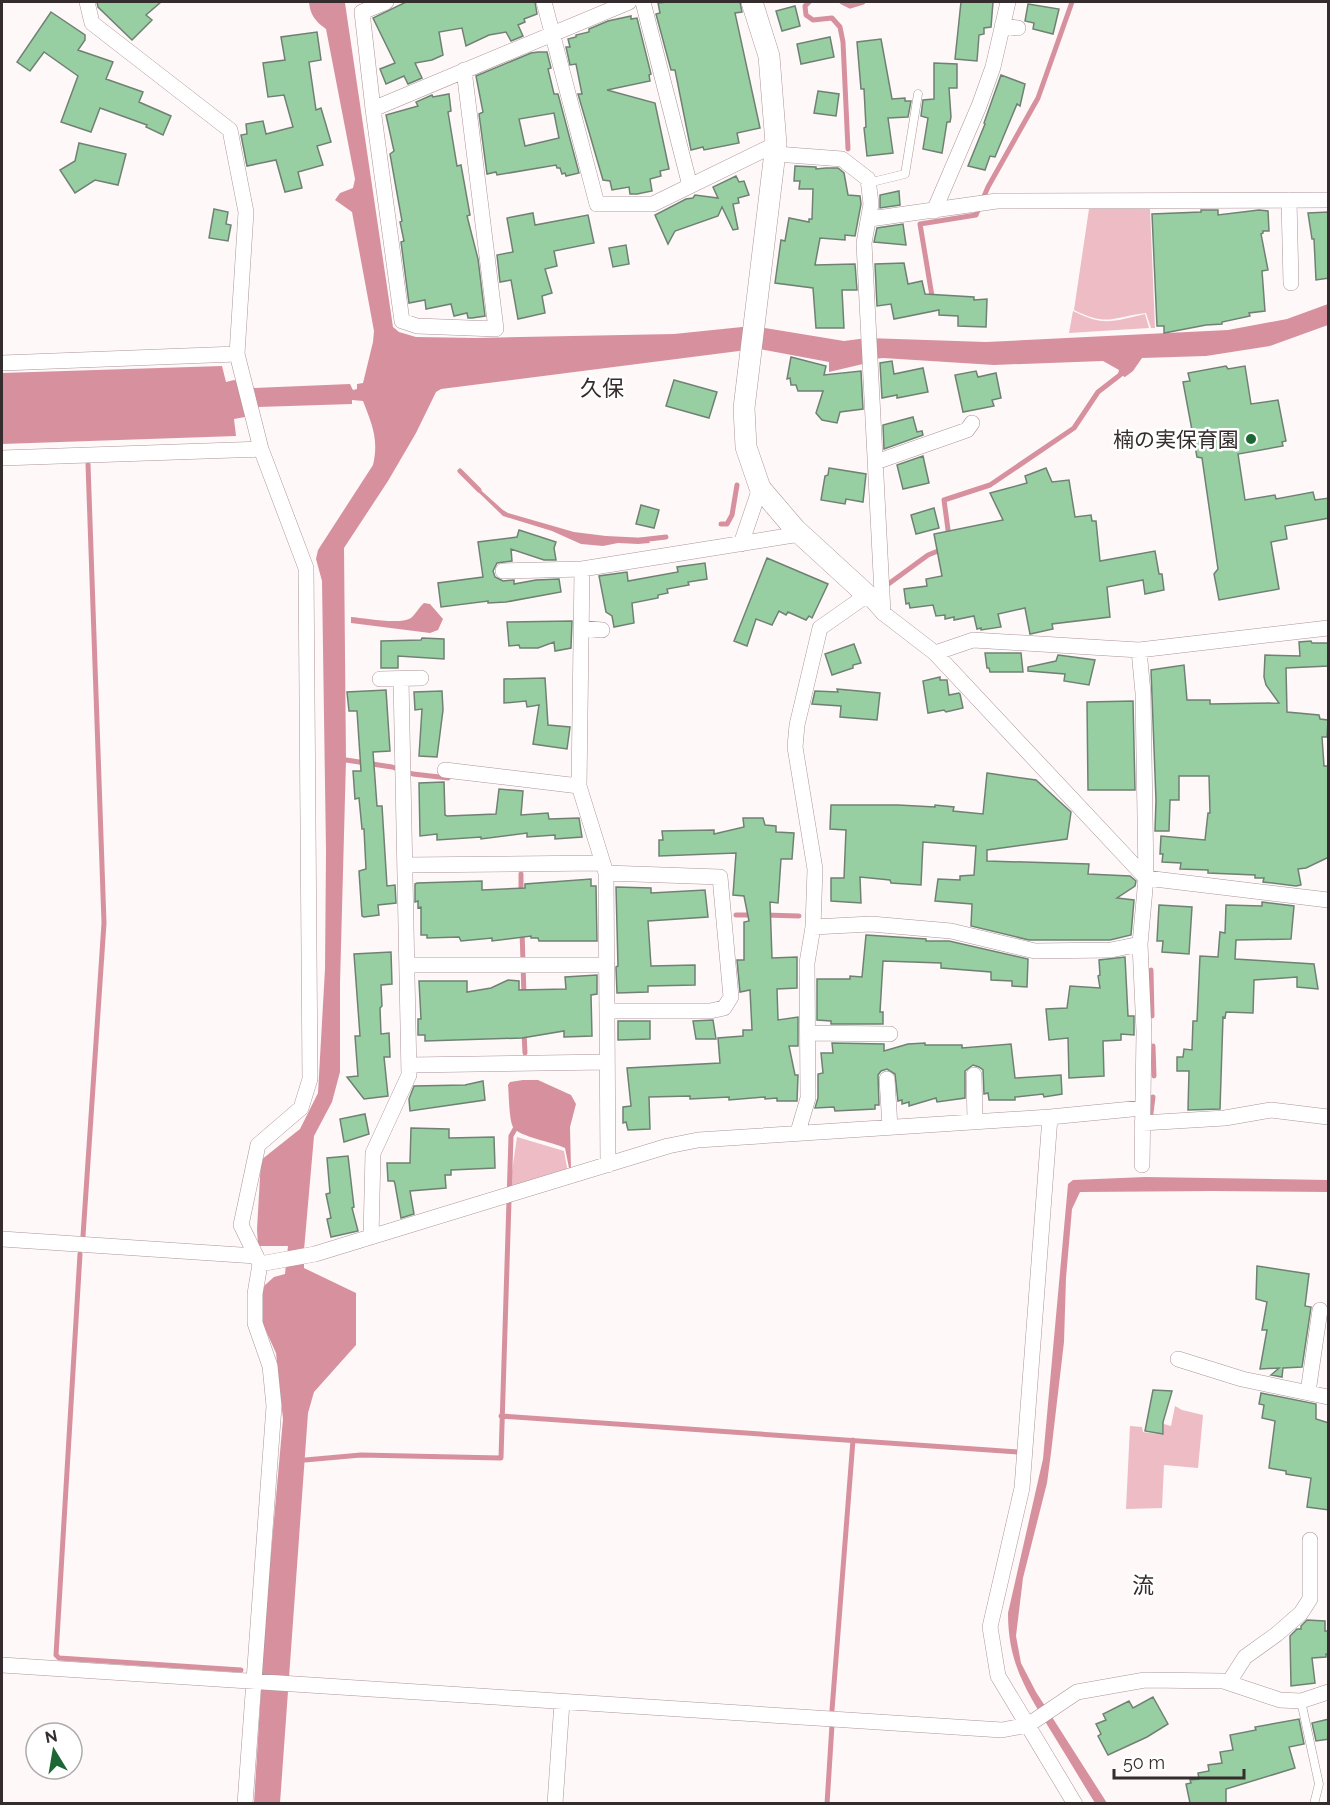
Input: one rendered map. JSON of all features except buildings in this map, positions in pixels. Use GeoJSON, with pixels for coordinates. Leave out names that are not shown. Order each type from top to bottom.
{"type":"FeatureCollection","features":[{"type":"Feature","properties":{"kind":"street"},"geometry":{"type":"LineString","coordinates":[[87,2],[92,23],[230,130],[246,212],[237,354],[261,449],[306,568],[310,1079],[301,1108],[258,1145],[241,1225],[258,1260],[255,1323],[270,1366],[274,1406],[245,1803]]}},
{"type":"Feature","properties":{"kind":"street"},"geometry":{"type":"LineString","coordinates":[[386,2],[362,12],[402,321],[417,326],[496,329],[464,70]]}},
{"type":"Feature","properties":{"kind":"street"},"geometry":{"type":"LineString","coordinates":[[544,2],[597,204],[653,204],[776,149],[842,159],[868,179],[871,204],[864,243],[883,613]]}},
{"type":"Feature","properties":{"kind":"street"},"geometry":{"type":"LineString","coordinates":[[373,109],[552,32],[629,2]]}},
{"type":"Feature","properties":{"kind":"street"},"geometry":{"type":"LineString","coordinates":[[643,2],[690,186]]}},
{"type":"Feature","properties":{"kind":"street"},"geometry":{"type":"LineString","coordinates":[[752,2],[769,56],[776,149],[744,408],[746,447],[760,488],[800,534],[867,595],[883,613],[935,653],[1146,878],[1329,900]]}},
{"type":"Feature","properties":{"kind":"street"},"geometry":{"type":"LineString","coordinates":[[934,211],[1010,27],[1008,2]]}},
{"type":"Feature","properties":{"kind":"street"},"geometry":{"type":"LineString","coordinates":[[1289,200],[1291,283]]}},
{"type":"Feature","properties":{"kind":"street"},"geometry":{"type":"LineString","coordinates":[[870,219],[997,201],[1329,200]]}},
{"type":"Feature","properties":{"kind":"street"},"geometry":{"type":"LineString","coordinates":[[2,363],[237,354]]}},
{"type":"Feature","properties":{"kind":"street"},"geometry":{"type":"LineString","coordinates":[[876,462],[967,430],[972,423]]}},
{"type":"Feature","properties":{"kind":"street"},"geometry":{"type":"LineString","coordinates":[[2,458],[261,449]]}},
{"type":"Feature","properties":{"kind":"street"},"geometry":{"type":"LineString","coordinates":[[741,544],[760,488]]}},
{"type":"Feature","properties":{"kind":"street"},"geometry":{"type":"LineString","coordinates":[[503,571],[582,570],[800,534]]}},
{"type":"Feature","properties":{"kind":"street"},"geometry":{"type":"LineString","coordinates":[[582,570],[579,786],[605,868],[608,1165]]}},
{"type":"Feature","properties":{"kind":"street"},"geometry":{"type":"LineString","coordinates":[[798,1132],[808,1098],[807,963],[813,927],[814,869],[795,747],[797,725],[820,628],[867,595]]}},
{"type":"Feature","properties":{"kind":"street"},"geometry":{"type":"LineString","coordinates":[[581,628],[602,630]]}},
{"type":"Feature","properties":{"kind":"street"},"geometry":{"type":"LineString","coordinates":[[935,653],[974,640],[1139,650],[1329,628]]}},
{"type":"Feature","properties":{"kind":"street"},"geometry":{"type":"LineString","coordinates":[[1139,650],[1143,693],[1146,878],[1140,944],[1144,1032],[1142,1165]]}},
{"type":"Feature","properties":{"kind":"street"},"geometry":{"type":"LineString","coordinates":[[380,679],[421,678]]}},
{"type":"Feature","properties":{"kind":"street"},"geometry":{"type":"LineString","coordinates":[[371,1237],[373,1153],[409,1075],[401,679]]}},
{"type":"Feature","properties":{"kind":"street"},"geometry":{"type":"LineString","coordinates":[[445,770],[579,786]]}},
{"type":"Feature","properties":{"kind":"street"},"geometry":{"type":"LineString","coordinates":[[405,865],[605,868],[720,877],[731,997],[724,1008],[710,1011],[607,1011]]}},
{"type":"Feature","properties":{"kind":"street"},"geometry":{"type":"LineString","coordinates":[[813,927],[871,924],[951,931],[1035,951],[1111,950],[1140,944]]}},
{"type":"Feature","properties":{"kind":"street"},"geometry":{"type":"LineString","coordinates":[[406,965],[607,965]]}},
{"type":"Feature","properties":{"kind":"street"},"geometry":{"type":"LineString","coordinates":[[808,1033],[890,1034]]}},
{"type":"Feature","properties":{"kind":"street"},"geometry":{"type":"LineString","coordinates":[[409,1065],[607,1062]]}},
{"type":"Feature","properties":{"kind":"street"},"geometry":{"type":"LineString","coordinates":[[974,1075],[975,1121]]}},
{"type":"Feature","properties":{"kind":"street"},"geometry":{"type":"LineString","coordinates":[[887,1079],[890,1127]]}},
{"type":"Feature","properties":{"kind":"street"},"geometry":{"type":"LineString","coordinates":[[2,1239],[258,1260],[315,1254],[668,1146],[698,1140],[1050,1117],[1225,1118],[1271,1110],[1329,1117]]}},
{"type":"Feature","properties":{"kind":"street"},"geometry":{"type":"LineString","coordinates":[[1050,1117],[1022,1488],[990,1627],[998,1676],[1075,1803]]}},
{"type":"Feature","properties":{"kind":"street"},"geometry":{"type":"LineString","coordinates":[[1308,1392],[1320,1310]]}},
{"type":"Feature","properties":{"kind":"street"},"geometry":{"type":"LineString","coordinates":[[1178,1359],[1242,1380],[1329,1396]]}},
{"type":"Feature","properties":{"kind":"street"},"geometry":{"type":"LineString","coordinates":[[1229,1682],[1245,1657],[1301,1613],[1310,1599],[1310,1540]]}},
{"type":"Feature","properties":{"kind":"street"},"geometry":{"type":"LineString","coordinates":[[2,1665],[1002,1730],[1028,1725],[1077,1692],[1145,1680],[1229,1682],[1280,1700],[1301,1701],[1329,1692]]}},
{"type":"Feature","properties":{"kind":"street"},"geometry":{"type":"LineString","coordinates":[[555,1803],[562,1702]]}},
{"type":"Feature","properties":{"kind":"lane"},"geometry":{"type":"LineString","coordinates":[[868,183],[905,174],[918,94]]}},
{"type":"Feature","properties":{"kind":"lane"},"geometry":{"type":"LineString","coordinates":[[1301,1701],[1319,1784],[1314,1803]]}},
{"type":"Feature","properties":{"kind":"shaded area"},"geometry":{"type":"Polygon","coordinates":[[[309,2],[346,2],[393,327],[399,332],[416,337],[476,338],[674,334],[742,327],[765,328],[844,341],[867,338],[986,342],[1228,330],[1287,319],[1328,304],[1328,325],[1270,346],[1206,356],[1142,358],[1133,371],[1125,377],[1118,374],[1119,370],[1103,361],[994,365],[883,358],[864,360],[863,364],[829,372],[829,362],[760,349],[441,389],[436,392],[416,433],[388,481],[344,548],[346,760],[340,1072],[332,1102],[314,1136],[304,1268],[356,1293],[356,1345],[314,1392],[308,1413],[280,1803],[254,1803],[266,1609],[283,1419],[276,1353],[262,1322],[259,1297],[265,1285],[274,1277],[285,1274],[288,1246],[258,1246],[261,1160],[300,1129],[318,1093],[325,969],[326,851],[322,581],[316,559],[318,550],[373,465],[374,432],[363,401],[352,400],[352,404],[258,407],[245,417],[234,419],[236,436],[2,444],[2,373],[222,366],[226,382],[234,380],[251,388],[350,384],[353,390],[357,389],[357,384],[363,383],[374,331],[352,212],[335,200],[340,193],[353,188],[355,179],[326,29],[314,18],[309,2]]]}},
{"type":"Feature","properties":{"kind":"shaded area"},"geometry":{"type":"Polygon","coordinates":[[[1089,209],[1150,209],[1155,328],[1151,328],[1146,313],[1103,319],[1074,310],[1089,209]]]}},
{"type":"Feature","properties":{"kind":"shaded area"},"geometry":{"type":"Polygon","coordinates":[[[1073,311],[1101,321],[1145,314],[1149,328],[1069,333],[1073,311]]]}},
{"type":"Feature","properties":{"kind":"shaded area"},"geometry":{"type":"Polygon","coordinates":[[[475,485],[508,513],[574,532],[647,538],[650,543],[618,543],[603,546],[581,544],[552,531],[503,516],[474,488],[475,485]]]}},
{"type":"Feature","properties":{"kind":"shaded area"},"geometry":{"type":"Polygon","coordinates":[[[424,603],[430,604],[443,619],[438,630],[430,633],[351,623],[351,617],[390,621],[406,620],[411,618],[424,603]]]}},
{"type":"Feature","properties":{"kind":"shaded area"},"geometry":{"type":"Polygon","coordinates":[[[538,1080],[571,1095],[576,1104],[570,1127],[571,1169],[565,1148],[522,1134],[513,1127],[508,1085],[510,1082],[538,1080]]]}},
{"type":"Feature","properties":{"kind":"shaded area"},"geometry":{"type":"Polygon","coordinates":[[[517,1137],[564,1151],[568,1173],[511,1190],[517,1137]]]}},
{"type":"Feature","properties":{"kind":"shaded area"},"geometry":{"type":"Polygon","coordinates":[[[1145,1177],[1328,1180],[1328,1192],[1080,1192],[1072,1209],[1066,1278],[1064,1342],[1051,1453],[1047,1483],[1023,1578],[1016,1636],[1021,1663],[1036,1692],[1107,1803],[1095,1803],[1021,1678],[1012,1649],[1008,1613],[1043,1459],[1068,1184],[1073,1180],[1145,1177]]]}},
{"type":"Feature","properties":{"kind":"shaded area"},"geometry":{"type":"Polygon","coordinates":[[[1175,1406],[1203,1415],[1198,1468],[1164,1465],[1162,1508],[1126,1509],[1130,1426],[1142,1427],[1143,1432],[1164,1435],[1164,1424],[1171,1426],[1175,1406]]]}},
{"type":"Feature","properties":{"kind":"waterway"},"geometry":{"type":"LineString","coordinates":[[809,2],[805,6],[806,15],[813,20],[832,18],[840,27],[843,42],[848,149]]}},
{"type":"Feature","properties":{"kind":"waterway"},"geometry":{"type":"LineString","coordinates":[[842,2],[850,6],[863,2]]}},
{"type":"Feature","properties":{"kind":"waterway"},"geometry":{"type":"LineString","coordinates":[[933,302],[920,224],[976,215],[988,187],[1038,98],[1072,2]]}},
{"type":"Feature","properties":{"kind":"waterway"},"geometry":{"type":"LineString","coordinates":[[949,537],[944,500],[990,485],[1074,428],[1098,392],[1120,375]]}},
{"type":"Feature","properties":{"kind":"waterway"},"geometry":{"type":"LineString","coordinates":[[83,1236],[104,923],[88,464]]}},
{"type":"Feature","properties":{"kind":"waterway"},"geometry":{"type":"LineString","coordinates":[[460,471],[479,490]]}},
{"type":"Feature","properties":{"kind":"waterway"},"geometry":{"type":"LineString","coordinates":[[721,524],[727,524],[732,515],[737,485]]}},
{"type":"Feature","properties":{"kind":"waterway"},"geometry":{"type":"LineString","coordinates":[[640,540],[666,537]]}},
{"type":"Feature","properties":{"kind":"waterway"},"geometry":{"type":"LineString","coordinates":[[887,585],[928,555],[943,549]]}},
{"type":"Feature","properties":{"kind":"waterway"},"geometry":{"type":"LineString","coordinates":[[346,760],[392,767],[413,774],[448,778]]}},
{"type":"Feature","properties":{"kind":"waterway"},"geometry":{"type":"LineString","coordinates":[[521,874],[521,894]]}},
{"type":"Feature","properties":{"kind":"waterway"},"geometry":{"type":"LineString","coordinates":[[736,915],[755,915]]}},
{"type":"Feature","properties":{"kind":"waterway"},"geometry":{"type":"LineString","coordinates":[[764,915],[799,916]]}},
{"type":"Feature","properties":{"kind":"waterway"},"geometry":{"type":"LineString","coordinates":[[522,930],[524,996]]}},
{"type":"Feature","properties":{"kind":"waterway"},"geometry":{"type":"LineString","coordinates":[[1151,970],[1152,1016]]}},
{"type":"Feature","properties":{"kind":"waterway"},"geometry":{"type":"LineString","coordinates":[[524,1032],[525,1053]]}},
{"type":"Feature","properties":{"kind":"waterway"},"geometry":{"type":"LineString","coordinates":[[1153,1046],[1154,1076]]}},
{"type":"Feature","properties":{"kind":"waterway"},"geometry":{"type":"LineString","coordinates":[[1150,1121],[1153,1097]]}},
{"type":"Feature","properties":{"kind":"waterway"},"geometry":{"type":"LineString","coordinates":[[305,1460],[361,1455],[501,1458],[511,1136],[515,1129]]}},
{"type":"Feature","properties":{"kind":"waterway"},"geometry":{"type":"LineString","coordinates":[[80,1254],[56,1655],[59,1658],[241,1670]]}},
{"type":"Feature","properties":{"kind":"waterway"},"geometry":{"type":"LineString","coordinates":[[501,1416],[1018,1452]]}},
{"type":"Feature","properties":{"kind":"waterway"},"geometry":{"type":"LineString","coordinates":[[832,1710],[853,1440]]}},
{"type":"Feature","properties":{"kind":"waterway"},"geometry":{"type":"LineString","coordinates":[[827,1804],[832,1725]]}},
{"type":"Feature","properties":{"kind":"place","name":"楠の実保育園"},"geometry":{"type":"Point","coordinates":[1251,439]}},
{"type":"Feature","properties":{"kind":"district","name":"久保"},"geometry":{"type":"Point","coordinates":[602,388]}},
{"type":"Feature","properties":{"kind":"district","name":"流"},"geometry":{"type":"Point","coordinates":[1143,1585]}}]}
